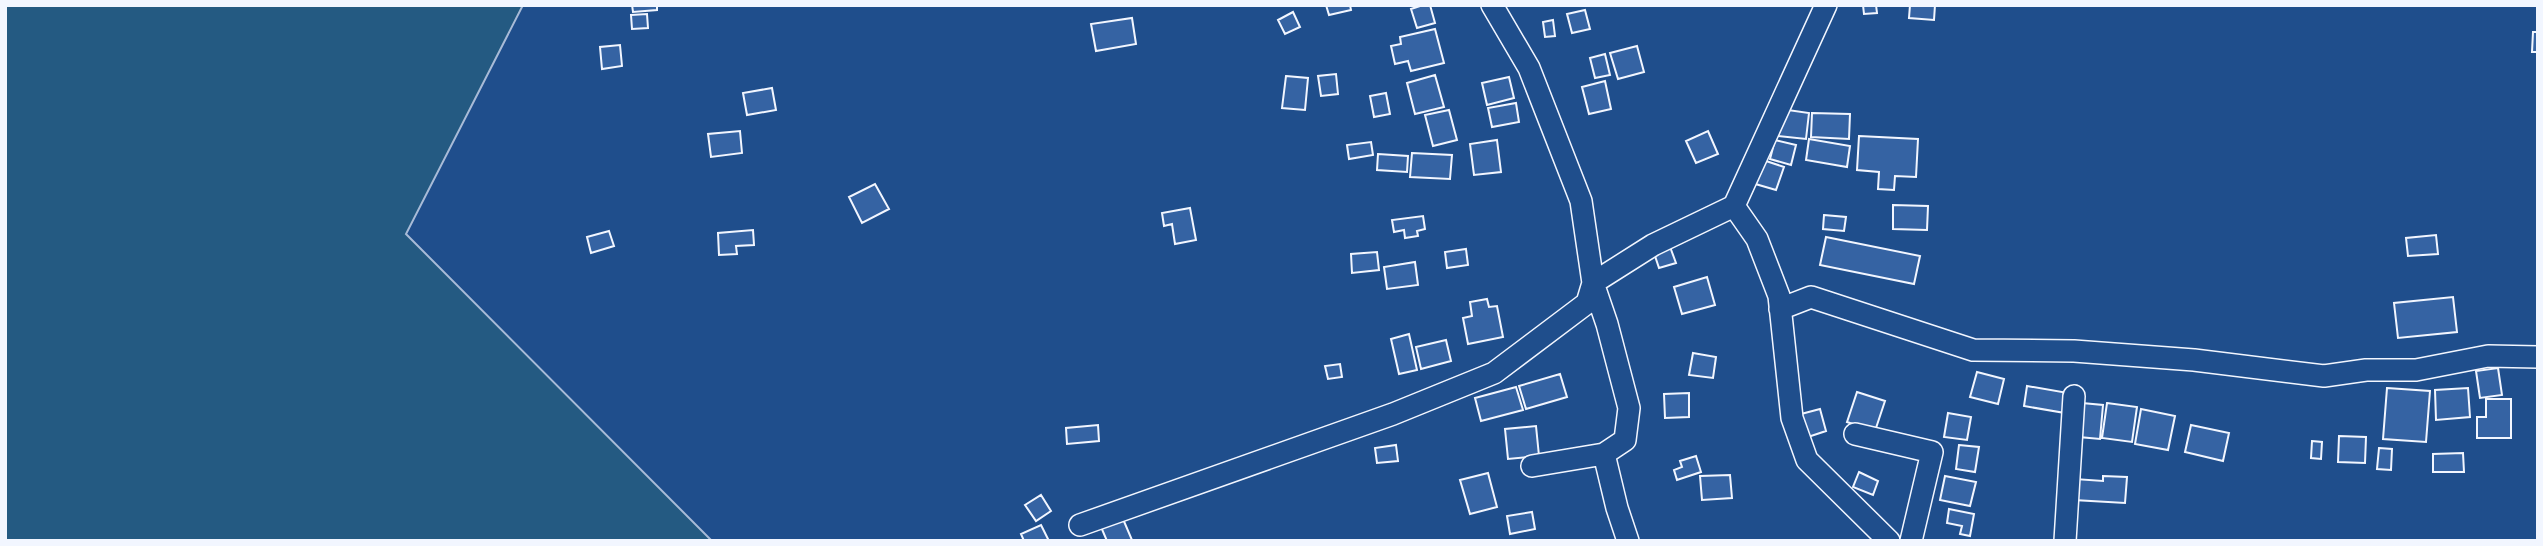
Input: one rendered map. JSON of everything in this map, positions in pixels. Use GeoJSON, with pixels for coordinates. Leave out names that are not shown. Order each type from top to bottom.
{"type":"FeatureCollection","features":[{"type":"Feature","properties":{"kind":"street"},"geometry":{"type":"LineString","coordinates":[[1492,5],[1529,68],[1581,201],[1593,284],[1607,324],[1629,408],[1625,440],[1604,454],[1532,467]]}},
{"type":"Feature","properties":{"kind":"street"},"geometry":{"type":"LineString","coordinates":[[1080,525],[1393,414],[1493,373],[1587,303],[1593,284],[1653,246],[1734,206],[1826,5]]}},
{"type":"Feature","properties":{"kind":"street"},"geometry":{"type":"LineString","coordinates":[[1734,206],[1757,239],[1779,296],[1792,418],[1807,460],[1889,541]]}},
{"type":"Feature","properties":{"kind":"street"},"geometry":{"type":"LineString","coordinates":[[1780,309],[1811,297],[1973,350],[2074,351],[2194,360],[2324,376],[2366,370],[2416,370],[2488,356],[2538,357]]}},
{"type":"Feature","properties":{"kind":"street"},"geometry":{"type":"LineString","coordinates":[[2065,541],[2074,396]]}},
{"type":"Feature","properties":{"kind":"street"},"geometry":{"type":"LineString","coordinates":[[1855,434],[1932,452],[1911,541]]}},
{"type":"Feature","properties":{"kind":"street"},"geometry":{"type":"LineString","coordinates":[[1604,454],[1628,541]]}},
{"type":"Feature","properties":{"kind":"shaded area"},"geometry":{"type":"Polygon","coordinates":[[[5,5],[523,5],[406,234],[712,541],[5,541],[5,5]]]}},
{"type":"Feature","properties":{"kind":"building"},"geometry":{"type":"Polygon","coordinates":[[[632,5],[657,5],[657,10],[633,12],[632,5]]]}},
{"type":"Feature","properties":{"kind":"building"},"geometry":{"type":"Polygon","coordinates":[[[1326,5],[1350,5],[1351,10],[1329,15],[1326,5]]]}},
{"type":"Feature","properties":{"kind":"building"},"geometry":{"type":"Polygon","coordinates":[[[1430,5],[1435,23],[1417,28],[1411,9],[1430,5]]]}},
{"type":"Feature","properties":{"kind":"building"},"geometry":{"type":"Polygon","coordinates":[[[1863,5],[1876,5],[1877,13],[1864,14],[1863,5]]]}},
{"type":"Feature","properties":{"kind":"building"},"geometry":{"type":"Polygon","coordinates":[[[1910,5],[1935,5],[1934,20],[1909,18],[1910,5]]]}},
{"type":"Feature","properties":{"kind":"building"},"geometry":{"type":"Polygon","coordinates":[[[1585,10],[1590,29],[1572,33],[1567,14],[1585,10]]]}},
{"type":"Feature","properties":{"kind":"building"},"geometry":{"type":"Polygon","coordinates":[[[1293,12],[1300,27],[1285,34],[1278,20],[1293,12]]]}},
{"type":"Feature","properties":{"kind":"building"},"geometry":{"type":"Polygon","coordinates":[[[647,14],[648,28],[632,29],[631,15],[647,14]]]}},
{"type":"Feature","properties":{"kind":"building"},"geometry":{"type":"Polygon","coordinates":[[[1132,18],[1136,44],[1096,51],[1091,24],[1132,18]]]}},
{"type":"Feature","properties":{"kind":"building"},"geometry":{"type":"Polygon","coordinates":[[[1553,20],[1555,36],[1545,37],[1543,22],[1553,20]]]}},
{"type":"Feature","properties":{"kind":"building"},"geometry":{"type":"Polygon","coordinates":[[[1435,29],[1444,63],[1411,71],[1408,61],[1395,64],[1391,46],[1401,44],[1400,37],[1435,29]]]}},
{"type":"Feature","properties":{"kind":"building"},"geometry":{"type":"Polygon","coordinates":[[[2533,32],[2538,32],[2538,52],[2532,52],[2533,32]]]}},
{"type":"Feature","properties":{"kind":"building"},"geometry":{"type":"Polygon","coordinates":[[[620,45],[622,66],[602,69],[600,47],[620,45]]]}},
{"type":"Feature","properties":{"kind":"building"},"geometry":{"type":"Polygon","coordinates":[[[1637,46],[1644,72],[1618,79],[1610,53],[1637,46]]]}},
{"type":"Feature","properties":{"kind":"building"},"geometry":{"type":"Polygon","coordinates":[[[1605,54],[1610,75],[1595,78],[1590,58],[1605,54]]]}},
{"type":"Feature","properties":{"kind":"building"},"geometry":{"type":"Polygon","coordinates":[[[1336,74],[1338,94],[1321,96],[1318,76],[1336,74]]]}},
{"type":"Feature","properties":{"kind":"building"},"geometry":{"type":"Polygon","coordinates":[[[1435,75],[1444,107],[1415,114],[1407,83],[1435,75]]]}},
{"type":"Feature","properties":{"kind":"building"},"geometry":{"type":"Polygon","coordinates":[[[1286,76],[1308,78],[1305,110],[1282,108],[1286,76]]]}},
{"type":"Feature","properties":{"kind":"building"},"geometry":{"type":"Polygon","coordinates":[[[1509,77],[1514,98],[1487,105],[1482,83],[1509,77]]]}},
{"type":"Feature","properties":{"kind":"building"},"geometry":{"type":"Polygon","coordinates":[[[1605,81],[1611,109],[1589,114],[1582,87],[1605,81]]]}},
{"type":"Feature","properties":{"kind":"building"},"geometry":{"type":"Polygon","coordinates":[[[772,88],[776,110],[747,115],[743,93],[772,88]]]}},
{"type":"Feature","properties":{"kind":"building"},"geometry":{"type":"Polygon","coordinates":[[[1386,93],[1390,114],[1374,117],[1370,96],[1386,93]]]}},
{"type":"Feature","properties":{"kind":"building"},"geometry":{"type":"Polygon","coordinates":[[[1516,103],[1519,122],[1492,127],[1488,108],[1516,103]]]}},
{"type":"Feature","properties":{"kind":"building"},"geometry":{"type":"Polygon","coordinates":[[[1781,109],[1809,113],[1806,139],[1778,136],[1781,109]]]}},
{"type":"Feature","properties":{"kind":"building"},"geometry":{"type":"Polygon","coordinates":[[[1449,110],[1457,140],[1433,146],[1425,115],[1449,110]]]}},
{"type":"Feature","properties":{"kind":"building"},"geometry":{"type":"Polygon","coordinates":[[[1812,113],[1850,114],[1849,139],[1811,137],[1812,113]]]}},
{"type":"Feature","properties":{"kind":"building"},"geometry":{"type":"Polygon","coordinates":[[[740,131],[742,153],[711,157],[708,134],[740,131]]]}},
{"type":"Feature","properties":{"kind":"building"},"geometry":{"type":"Polygon","coordinates":[[[1708,131],[1718,154],[1696,163],[1686,141],[1708,131]]]}},
{"type":"Feature","properties":{"kind":"building"},"geometry":{"type":"Polygon","coordinates":[[[1859,136],[1918,139],[1916,177],[1895,176],[1894,190],[1878,189],[1879,172],[1857,170],[1859,136]]]}},
{"type":"Feature","properties":{"kind":"building"},"geometry":{"type":"Polygon","coordinates":[[[1809,139],[1850,146],[1847,167],[1806,160],[1809,139]]]}},
{"type":"Feature","properties":{"kind":"building"},"geometry":{"type":"Polygon","coordinates":[[[1497,140],[1501,172],[1474,175],[1470,144],[1497,140]]]}},
{"type":"Feature","properties":{"kind":"building"},"geometry":{"type":"Polygon","coordinates":[[[1775,140],[1796,145],[1791,165],[1770,159],[1775,140]]]}},
{"type":"Feature","properties":{"kind":"building"},"geometry":{"type":"Polygon","coordinates":[[[1371,142],[1373,155],[1349,159],[1347,145],[1371,142]]]}},
{"type":"Feature","properties":{"kind":"building"},"geometry":{"type":"Polygon","coordinates":[[[1412,153],[1452,155],[1450,179],[1410,177],[1412,153]]]}},
{"type":"Feature","properties":{"kind":"building"},"geometry":{"type":"Polygon","coordinates":[[[1378,154],[1408,156],[1407,172],[1377,170],[1378,154]]]}},
{"type":"Feature","properties":{"kind":"building"},"geometry":{"type":"Polygon","coordinates":[[[1760,159],[1784,167],[1776,190],[1752,183],[1760,159]]]}},
{"type":"Feature","properties":{"kind":"building"},"geometry":{"type":"Polygon","coordinates":[[[875,184],[889,209],[862,223],[849,197],[875,184]]]}},
{"type":"Feature","properties":{"kind":"building"},"geometry":{"type":"Polygon","coordinates":[[[1893,205],[1928,206],[1927,230],[1893,229],[1893,205]]]}},
{"type":"Feature","properties":{"kind":"building"},"geometry":{"type":"Polygon","coordinates":[[[1190,208],[1196,240],[1175,244],[1172,224],[1164,226],[1162,213],[1190,208]]]}},
{"type":"Feature","properties":{"kind":"building"},"geometry":{"type":"Polygon","coordinates":[[[1824,215],[1846,217],[1844,231],[1823,229],[1824,215]]]}},
{"type":"Feature","properties":{"kind":"building"},"geometry":{"type":"Polygon","coordinates":[[[1423,216],[1425,229],[1417,231],[1418,236],[1405,238],[1404,230],[1394,232],[1392,220],[1423,216]]]}},
{"type":"Feature","properties":{"kind":"building"},"geometry":{"type":"Polygon","coordinates":[[[753,230],[754,245],[736,246],[737,254],[719,255],[718,233],[753,230]]]}},
{"type":"Feature","properties":{"kind":"building"},"geometry":{"type":"Polygon","coordinates":[[[609,231],[614,246],[591,253],[587,237],[609,231]]]}},
{"type":"Feature","properties":{"kind":"building"},"geometry":{"type":"Polygon","coordinates":[[[2436,235],[2438,254],[2408,256],[2406,238],[2436,235]]]}},
{"type":"Feature","properties":{"kind":"building"},"geometry":{"type":"Polygon","coordinates":[[[1826,237],[1920,256],[1914,284],[1820,265],[1826,237]]]}},
{"type":"Feature","properties":{"kind":"building"},"geometry":{"type":"Polygon","coordinates":[[[1669,244],[1676,263],[1659,268],[1653,250],[1669,244]]]}},
{"type":"Feature","properties":{"kind":"building"},"geometry":{"type":"Polygon","coordinates":[[[1466,249],[1468,265],[1447,268],[1445,252],[1466,249]]]}},
{"type":"Feature","properties":{"kind":"building"},"geometry":{"type":"Polygon","coordinates":[[[1377,252],[1379,270],[1352,273],[1351,254],[1377,252]]]}},
{"type":"Feature","properties":{"kind":"building"},"geometry":{"type":"Polygon","coordinates":[[[1415,262],[1418,285],[1387,289],[1384,267],[1415,262]]]}},
{"type":"Feature","properties":{"kind":"building"},"geometry":{"type":"Polygon","coordinates":[[[1707,277],[1715,305],[1682,314],[1674,287],[1707,277]]]}},
{"type":"Feature","properties":{"kind":"building"},"geometry":{"type":"Polygon","coordinates":[[[2453,297],[2457,332],[2398,338],[2394,303],[2453,297]]]}},
{"type":"Feature","properties":{"kind":"building"},"geometry":{"type":"Polygon","coordinates":[[[1487,299],[1489,307],[1497,306],[1503,337],[1468,344],[1463,318],[1472,316],[1470,302],[1487,299]]]}},
{"type":"Feature","properties":{"kind":"building"},"geometry":{"type":"Polygon","coordinates":[[[1409,334],[1417,370],[1399,374],[1391,339],[1409,334]]]}},
{"type":"Feature","properties":{"kind":"building"},"geometry":{"type":"Polygon","coordinates":[[[1446,340],[1451,361],[1421,369],[1416,347],[1446,340]]]}},
{"type":"Feature","properties":{"kind":"building"},"geometry":{"type":"Polygon","coordinates":[[[1693,353],[1716,357],[1713,378],[1689,375],[1693,353]]]}},
{"type":"Feature","properties":{"kind":"building"},"geometry":{"type":"Polygon","coordinates":[[[1340,364],[1342,377],[1328,379],[1325,366],[1340,364]]]}},
{"type":"Feature","properties":{"kind":"building"},"geometry":{"type":"Polygon","coordinates":[[[2498,368],[2502,395],[2480,398],[2476,371],[2498,368]]]}},
{"type":"Feature","properties":{"kind":"building"},"geometry":{"type":"Polygon","coordinates":[[[1977,372],[2004,379],[1998,404],[1970,397],[1977,372]]]}},
{"type":"Feature","properties":{"kind":"building"},"geometry":{"type":"Polygon","coordinates":[[[1560,374],[1567,397],[1526,409],[1519,386],[1560,374]]]}},
{"type":"Feature","properties":{"kind":"building"},"geometry":{"type":"Polygon","coordinates":[[[2027,386],[2068,393],[2065,413],[2024,406],[2027,386]]]}},
{"type":"Feature","properties":{"kind":"building"},"geometry":{"type":"Polygon","coordinates":[[[1516,387],[1523,410],[1481,421],[1475,398],[1516,387]]]}},
{"type":"Feature","properties":{"kind":"building"},"geometry":{"type":"Polygon","coordinates":[[[2387,388],[2430,391],[2426,442],[2383,439],[2387,388]]]}},
{"type":"Feature","properties":{"kind":"building"},"geometry":{"type":"Polygon","coordinates":[[[2468,388],[2470,417],[2436,420],[2435,390],[2468,388]]]}},
{"type":"Feature","properties":{"kind":"building"},"geometry":{"type":"Polygon","coordinates":[[[1857,392],[1885,401],[1875,431],[1847,422],[1857,392]]]}},
{"type":"Feature","properties":{"kind":"building"},"geometry":{"type":"Polygon","coordinates":[[[1689,393],[1689,417],[1665,418],[1664,394],[1689,393]]]}},
{"type":"Feature","properties":{"kind":"building"},"geometry":{"type":"Polygon","coordinates":[[[2486,399],[2511,399],[2511,438],[2477,438],[2477,417],[2486,417],[2486,399]]]}},
{"type":"Feature","properties":{"kind":"building"},"geometry":{"type":"Polygon","coordinates":[[[2082,403],[2103,405],[2100,439],[2079,437],[2082,403]]]}},
{"type":"Feature","properties":{"kind":"building"},"geometry":{"type":"Polygon","coordinates":[[[2107,403],[2137,407],[2132,442],[2102,438],[2107,403]]]}},
{"type":"Feature","properties":{"kind":"building"},"geometry":{"type":"Polygon","coordinates":[[[1820,409],[1826,431],[1808,437],[1801,414],[1820,409]]]}},
{"type":"Feature","properties":{"kind":"building"},"geometry":{"type":"Polygon","coordinates":[[[2141,409],[2175,416],[2168,450],[2135,444],[2141,409]]]}},
{"type":"Feature","properties":{"kind":"building"},"geometry":{"type":"Polygon","coordinates":[[[1948,413],[1971,417],[1967,440],[1944,437],[1948,413]]]}},
{"type":"Feature","properties":{"kind":"building"},"geometry":{"type":"Polygon","coordinates":[[[1098,425],[1099,441],[1067,444],[1066,428],[1098,425]]]}},
{"type":"Feature","properties":{"kind":"building"},"geometry":{"type":"Polygon","coordinates":[[[2191,425],[2229,433],[2223,461],[2185,452],[2191,425]]]}},
{"type":"Feature","properties":{"kind":"building"},"geometry":{"type":"Polygon","coordinates":[[[1536,426],[1539,456],[1508,459],[1505,429],[1536,426]]]}},
{"type":"Feature","properties":{"kind":"building"},"geometry":{"type":"Polygon","coordinates":[[[2339,436],[2366,437],[2365,463],[2338,462],[2339,436]]]}},
{"type":"Feature","properties":{"kind":"building"},"geometry":{"type":"Polygon","coordinates":[[[2312,441],[2322,442],[2321,459],[2311,458],[2312,441]]]}},
{"type":"Feature","properties":{"kind":"building"},"geometry":{"type":"Polygon","coordinates":[[[1396,445],[1398,461],[1377,463],[1375,448],[1396,445]]]}},
{"type":"Feature","properties":{"kind":"building"},"geometry":{"type":"Polygon","coordinates":[[[1959,445],[1979,447],[1975,472],[1956,469],[1959,445]]]}},
{"type":"Feature","properties":{"kind":"building"},"geometry":{"type":"Polygon","coordinates":[[[2379,448],[2392,449],[2391,470],[2377,469],[2379,448]]]}},
{"type":"Feature","properties":{"kind":"building"},"geometry":{"type":"Polygon","coordinates":[[[2463,453],[2464,472],[2433,472],[2433,454],[2463,453]]]}},
{"type":"Feature","properties":{"kind":"building"},"geometry":{"type":"Polygon","coordinates":[[[1696,456],[1701,472],[1677,480],[1674,470],[1682,467],[1680,461],[1696,456]]]}},
{"type":"Feature","properties":{"kind":"building"},"geometry":{"type":"Polygon","coordinates":[[[1859,472],[1878,481],[1873,495],[1853,487],[1859,472]]]}},
{"type":"Feature","properties":{"kind":"building"},"geometry":{"type":"Polygon","coordinates":[[[1488,473],[1497,507],[1470,514],[1460,480],[1488,473]]]}},
{"type":"Feature","properties":{"kind":"building"},"geometry":{"type":"Polygon","coordinates":[[[1730,475],[1732,498],[1702,500],[1700,476],[1730,475]]]}},
{"type":"Feature","properties":{"kind":"building"},"geometry":{"type":"Polygon","coordinates":[[[1945,476],[1976,482],[1970,506],[1940,500],[1945,476]]]}},
{"type":"Feature","properties":{"kind":"building"},"geometry":{"type":"Polygon","coordinates":[[[2103,476],[2127,477],[2125,503],[2074,500],[2075,479],[2103,481],[2103,476]]]}},
{"type":"Feature","properties":{"kind":"building"},"geometry":{"type":"Polygon","coordinates":[[[1041,495],[1051,511],[1036,521],[1025,505],[1041,495]]]}},
{"type":"Feature","properties":{"kind":"building"},"geometry":{"type":"Polygon","coordinates":[[[1949,509],[1974,514],[1970,536],[1960,534],[1962,526],[1947,523],[1949,509]]]}},
{"type":"Feature","properties":{"kind":"building"},"geometry":{"type":"Polygon","coordinates":[[[1120,512],[1132,540],[1107,541],[1098,520],[1120,512]]]}},
{"type":"Feature","properties":{"kind":"building"},"geometry":{"type":"Polygon","coordinates":[[[1532,512],[1535,529],[1510,534],[1507,516],[1532,512]]]}},
{"type":"Feature","properties":{"kind":"building"},"geometry":{"type":"Polygon","coordinates":[[[1041,525],[1049,541],[1024,541],[1021,534],[1041,525]]]}}]}
